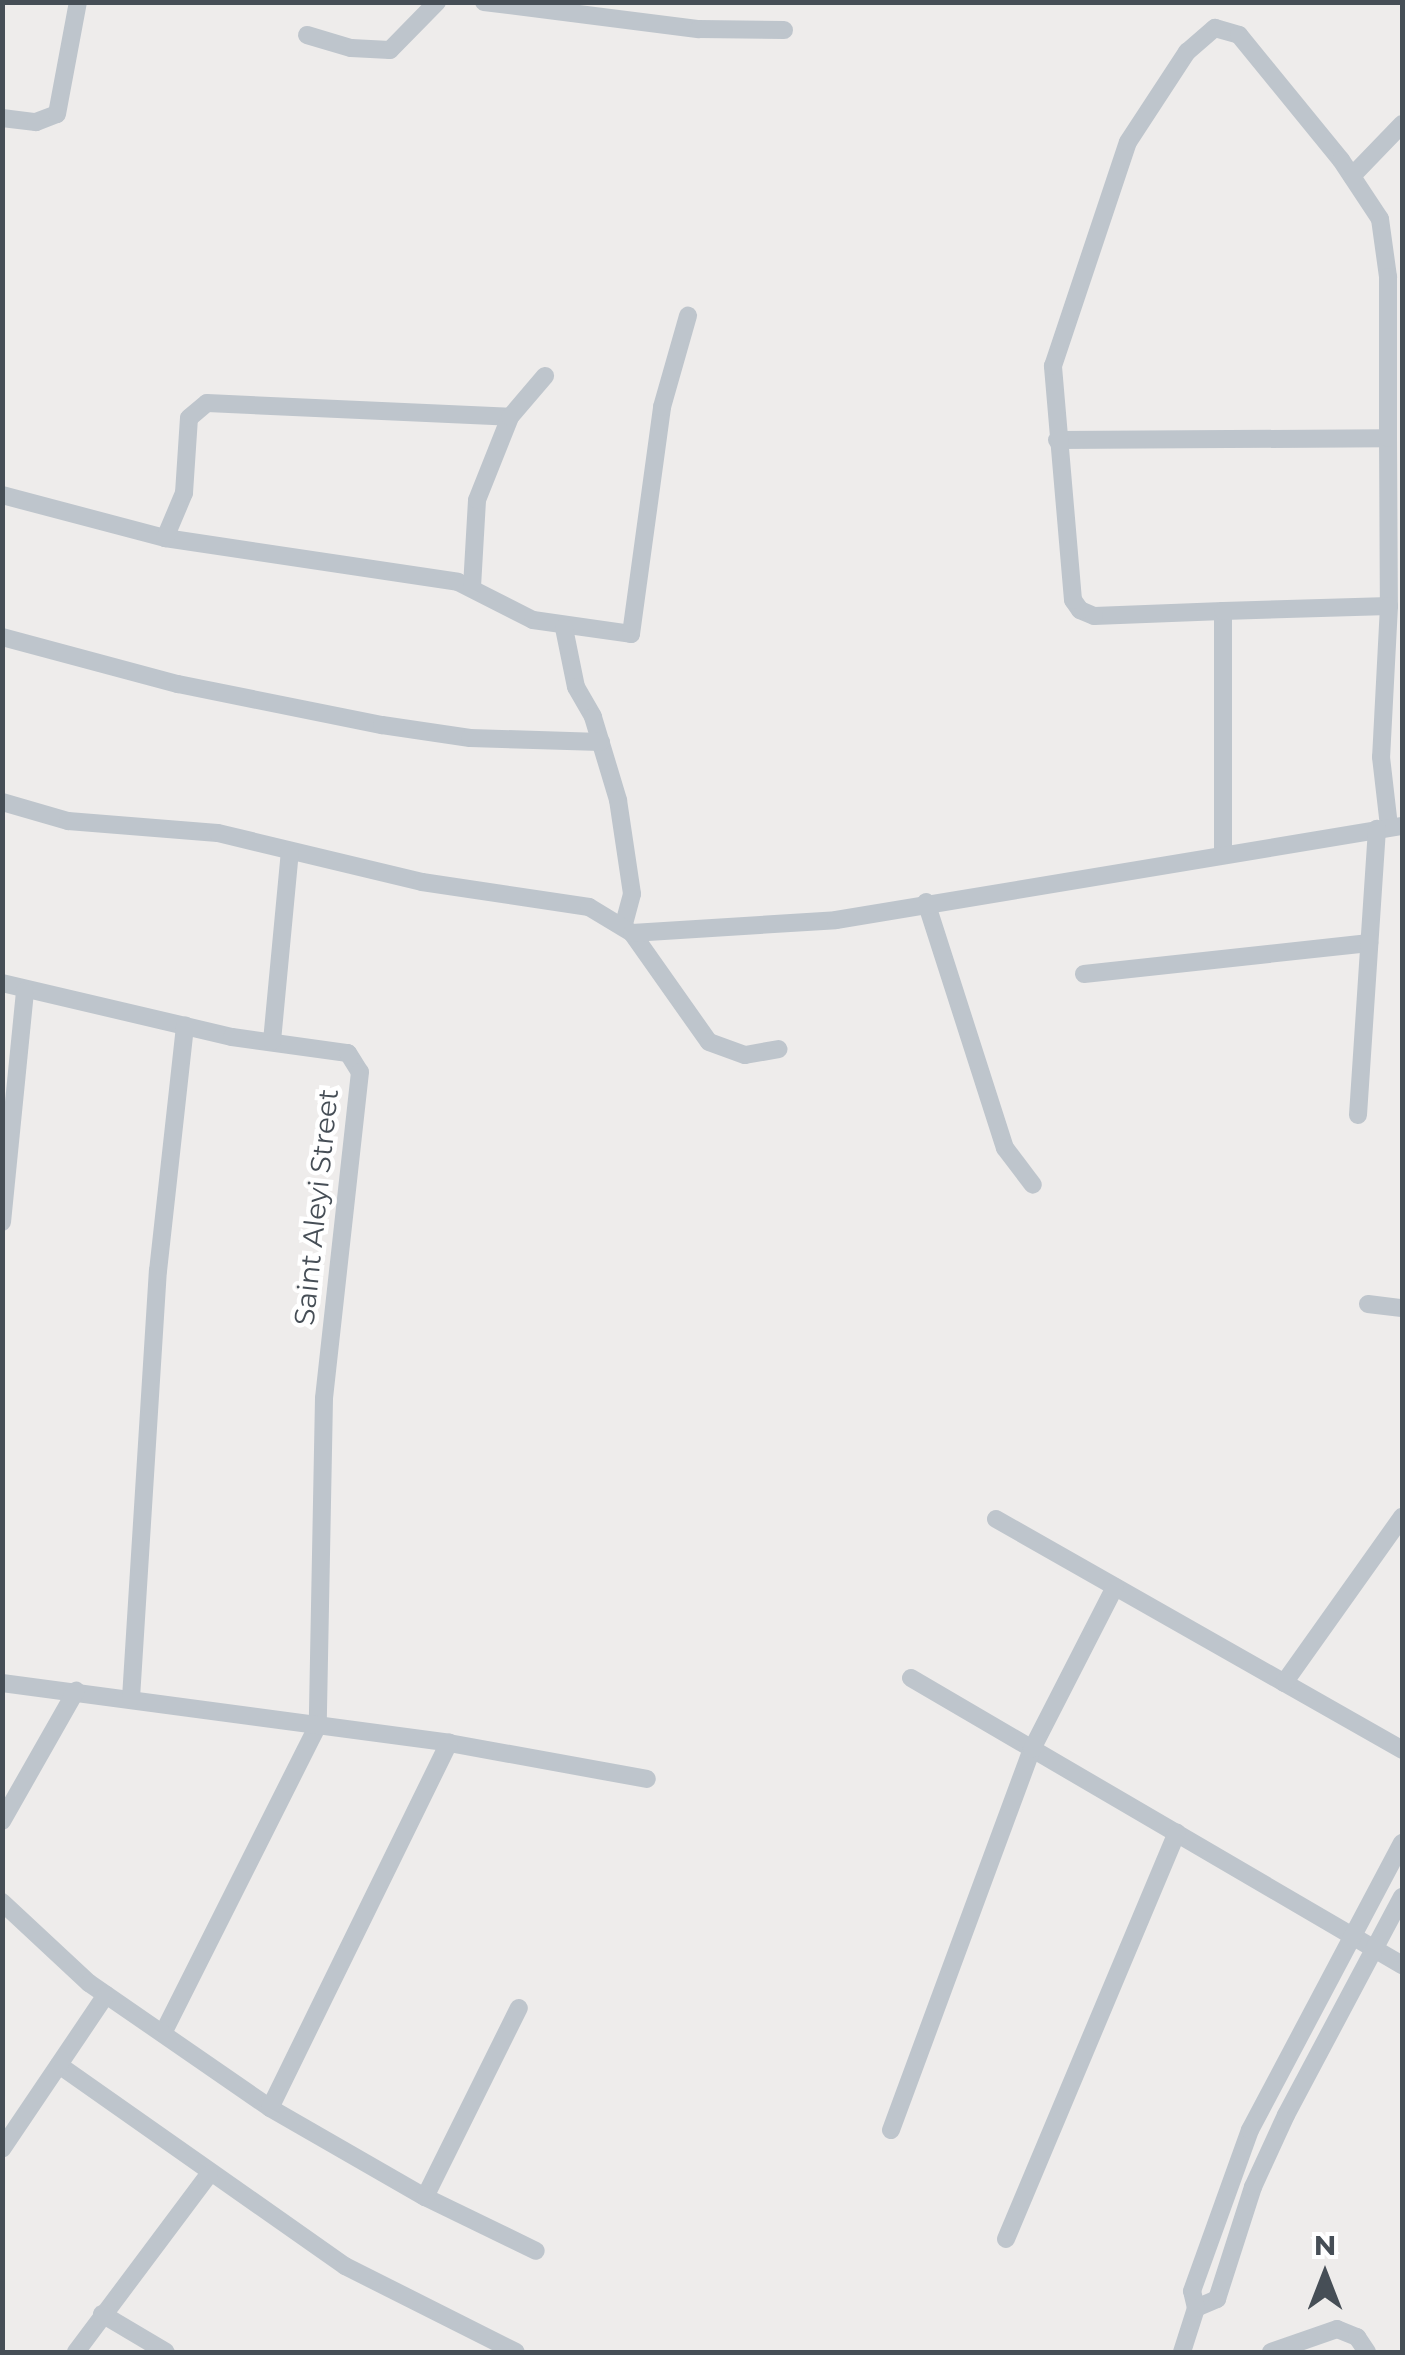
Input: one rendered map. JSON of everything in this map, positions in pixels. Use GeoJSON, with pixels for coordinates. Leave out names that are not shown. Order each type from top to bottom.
{"type":"FeatureCollection","features":[{"type":"Feature","properties":{"kind":"street"},"geometry":{"type":"LineString","coordinates":[[2,118],[36,122],[57,114],[78,2]]}},
{"type":"Feature","properties":{"kind":"street"},"geometry":{"type":"LineString","coordinates":[[307,35],[351,48],[390,50],[437,2]]}},
{"type":"Feature","properties":{"kind":"street"},"geometry":{"type":"LineString","coordinates":[[484,2],[700,29],[784,30]]}},
{"type":"Feature","properties":{"kind":"street"},"geometry":{"type":"LineString","coordinates":[[1358,1116],[1369,943],[1390,827],[1381,756],[1389,606],[1385,247],[1380,219],[1352,176],[1239,36],[1215,28],[1201,36],[1128,142],[1060,333],[1053,366],[1073,600],[1080,610],[1094,616],[1389,606]]}},
{"type":"Feature","properties":{"kind":"street"},"geometry":{"type":"LineString","coordinates":[[1352,176],[1402,124]]}},
{"type":"Feature","properties":{"kind":"street"},"geometry":{"type":"LineString","coordinates":[[2,495],[164,538],[472,587],[533,620],[564,628],[630,634],[662,407],[688,316]]}},
{"type":"Feature","properties":{"kind":"street"},"geometry":{"type":"LineString","coordinates":[[472,587],[478,500],[510,417],[545,376]]}},
{"type":"Feature","properties":{"kind":"street"},"geometry":{"type":"LineString","coordinates":[[164,538],[184,493],[189,418],[207,403],[510,417]]}},
{"type":"Feature","properties":{"kind":"street"},"geometry":{"type":"LineString","coordinates":[[1057,440],[1388,438]]}},
{"type":"Feature","properties":{"kind":"street"},"geometry":{"type":"LineString","coordinates":[[1224,612],[1224,855]]}},
{"type":"Feature","properties":{"kind":"street"},"geometry":{"type":"LineString","coordinates":[[564,628],[576,687],[601,742],[618,800],[632,894],[628,929]]}},
{"type":"Feature","properties":{"kind":"street"},"geometry":{"type":"LineString","coordinates":[[2,637],[178,684],[382,725],[470,738],[601,742]]}},
{"type":"Feature","properties":{"kind":"street"},"geometry":{"type":"LineString","coordinates":[[2,802],[68,821],[218,834],[422,882],[589,907],[628,929],[709,1042],[745,1055],[778,1049]]}},
{"type":"Feature","properties":{"kind":"street"},"geometry":{"type":"LineString","coordinates":[[628,929],[836,920],[1390,827]]}},
{"type":"Feature","properties":{"kind":"street"},"geometry":{"type":"LineString","coordinates":[[272,1041],[290,851]]}},
{"type":"Feature","properties":{"kind":"street"},"geometry":{"type":"LineString","coordinates":[[926,902],[1006,1148],[1033,1185]]}},
{"type":"Feature","properties":{"kind":"street"},"geometry":{"type":"LineString","coordinates":[[1084,974],[1369,943]]}},
{"type":"Feature","properties":{"kind":"street","name":"Saint Aleyi Street"},"geometry":{"type":"LineString","coordinates":[[2,983],[185,1025],[348,1053],[360,1072],[324,1398],[318,1725]]}},
{"type":"Feature","properties":{"kind":"street"},"geometry":{"type":"LineString","coordinates":[[2,1222],[25,990]]}},
{"type":"Feature","properties":{"kind":"street"},"geometry":{"type":"LineString","coordinates":[[131,1698],[158,1271],[185,1025]]}},
{"type":"Feature","properties":{"kind":"street"},"geometry":{"type":"LineString","coordinates":[[1368,1304],[1402,1308]]}},
{"type":"Feature","properties":{"kind":"street"},"geometry":{"type":"LineString","coordinates":[[1284,1682],[1402,1516]]}},
{"type":"Feature","properties":{"kind":"street"},"geometry":{"type":"LineString","coordinates":[[996,1519],[1402,1750]]}},
{"type":"Feature","properties":{"kind":"street"},"geometry":{"type":"LineString","coordinates":[[891,2130],[1032,1749],[1115,1586]]}},
{"type":"Feature","properties":{"kind":"street"},"geometry":{"type":"LineString","coordinates":[[911,1678],[1402,1964]]}},
{"type":"Feature","properties":{"kind":"street"},"geometry":{"type":"LineString","coordinates":[[2,1683],[47,1694],[76,1691],[449,1743],[647,1778]]}},
{"type":"Feature","properties":{"kind":"street"},"geometry":{"type":"LineString","coordinates":[[2,1821],[76,1691]]}},
{"type":"Feature","properties":{"kind":"street"},"geometry":{"type":"LineString","coordinates":[[164,2032],[318,1725]]}},
{"type":"Feature","properties":{"kind":"street"},"geometry":{"type":"LineString","coordinates":[[270,2108],[449,1743]]}},
{"type":"Feature","properties":{"kind":"street"},"geometry":{"type":"LineString","coordinates":[[1006,2239],[1177,1833]]}},
{"type":"Feature","properties":{"kind":"street"},"geometry":{"type":"LineString","coordinates":[[1182,2352],[1196,2308],[1192,2291],[1209,2235],[1264,2101],[1402,1843]]}},
{"type":"Feature","properties":{"kind":"street"},"geometry":{"type":"LineString","coordinates":[[1196,2308],[1217,2300],[1253,2187],[1286,2115],[1402,1897]]}},
{"type":"Feature","properties":{"kind":"street"},"geometry":{"type":"LineString","coordinates":[[2,1902],[106,1995],[270,2108],[425,2197],[536,2250]]}},
{"type":"Feature","properties":{"kind":"street"},"geometry":{"type":"LineString","coordinates":[[2,2149],[106,1995]]}},
{"type":"Feature","properties":{"kind":"street"},"geometry":{"type":"LineString","coordinates":[[425,2197],[519,2008]]}},
{"type":"Feature","properties":{"kind":"street"},"geometry":{"type":"LineString","coordinates":[[59,2065],[345,2266],[516,2352]]}},
{"type":"Feature","properties":{"kind":"street"},"geometry":{"type":"LineString","coordinates":[[1264,2101],[1286,2115]]}},
{"type":"Feature","properties":{"kind":"street"},"geometry":{"type":"LineString","coordinates":[[2,2113],[17,2127]]}},
{"type":"Feature","properties":{"kind":"street"},"geometry":{"type":"LineString","coordinates":[[76,2352],[209,2174]]}},
{"type":"Feature","properties":{"kind":"street"},"geometry":{"type":"LineString","coordinates":[[102,2314],[166,2352]]}},
{"type":"Feature","properties":{"kind":"street"},"geometry":{"type":"LineString","coordinates":[[1271,2352],[1289,2341],[1337,2329],[1357,2337],[1367,2352]]}}]}
